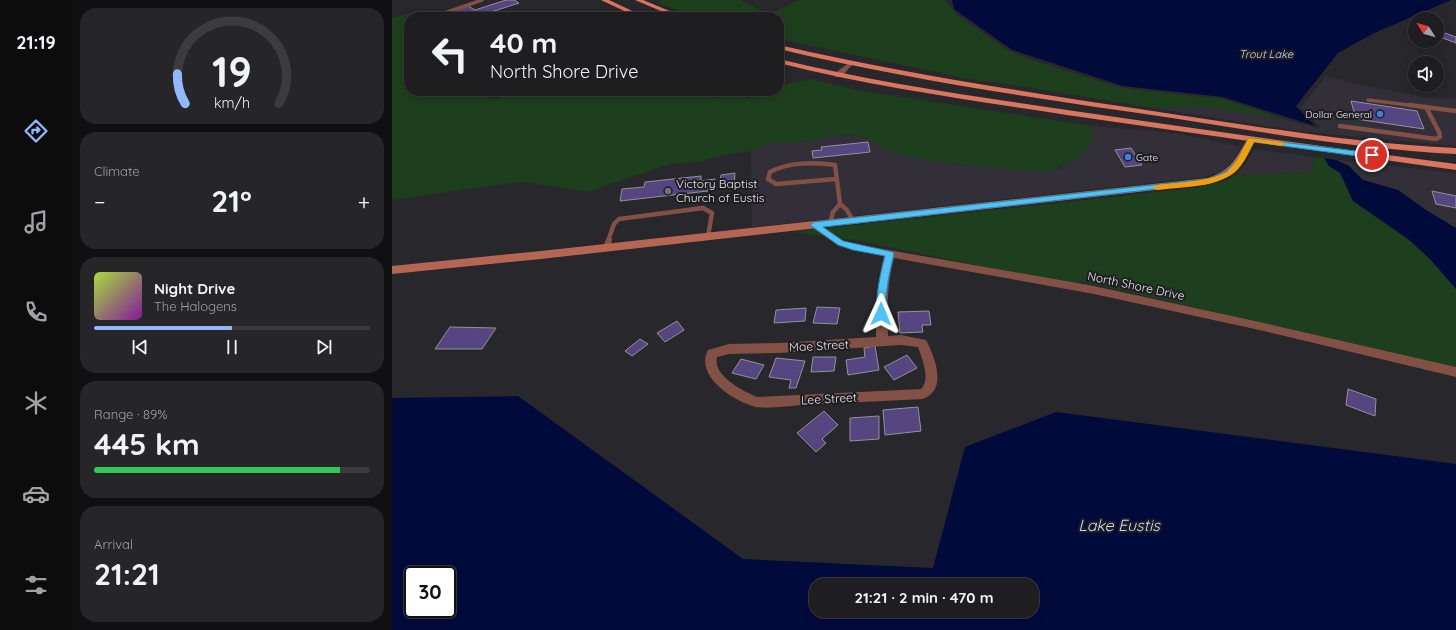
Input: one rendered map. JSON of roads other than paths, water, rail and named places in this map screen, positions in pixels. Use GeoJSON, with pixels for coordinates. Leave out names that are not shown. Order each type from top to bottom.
{"type":"FeatureCollection","features":[{"type":"Feature","properties":{"kind":"main road"},"geometry":{"type":"LineString","coordinates":[[604,0],[631,12]]}},
{"type":"Feature","properties":{"kind":"main road"},"geometry":{"type":"LineString","coordinates":[[638,0],[668,12]]}},
{"type":"Feature","properties":{"kind":"main road"},"geometry":{"type":"LineString","coordinates":[[784,48],[850,64],[956,83],[1142,112],[1370,144],[1456,152]]}},
{"type":"Feature","properties":{"kind":"main road"},"geometry":{"type":"LineString","coordinates":[[784,62],[838,75],[940,94],[1251,140],[1456,167]]}},
{"type":"Feature","properties":{"kind":"main road"},"geometry":{"type":"LineString","coordinates":[[1142,112],[1218,127],[1233,131],[1251,140]]}},
{"type":"Feature","properties":{"kind":"main road"},"geometry":{"type":"LineString","coordinates":[[392,270],[830,224],[1209,181],[1229,174],[1240,161],[1251,140],[1256,137],[1274,136],[1389,152],[1422,154],[1456,152]]}},
{"type":"Feature","properties":{"kind":"street"},"geometry":{"type":"LineString","coordinates":[[838,75],[850,64]]}},
{"type":"Feature","properties":{"kind":"street","name":"North Shore Drive"},"geometry":{"type":"LineString","coordinates":[[814,225],[841,243],[853,247],[1094,290],[1264,327],[1456,372]]}},
{"type":"Feature","properties":{"kind":"street"},"geometry":{"type":"LineString","coordinates":[[882,341],[881,301],[884,276],[890,254]]}},
{"type":"Feature","properties":{"kind":"street","name":"Mae Street"},"geometry":{"type":"LineString","coordinates":[[715,351],[728,349],[779,348],[901,340],[922,343]]}},
{"type":"Feature","properties":{"kind":"street","name":"Lee Street"},"geometry":{"type":"LineString","coordinates":[[715,351],[709,359],[709,365],[713,372],[730,388],[746,399],[757,402],[765,402],[923,394],[930,387],[932,381],[927,352],[922,343]]}},
{"type":"Feature","properties":{"kind":"lane"},"geometry":{"type":"LineString","coordinates":[[447,12],[482,0]]}},
{"type":"Feature","properties":{"kind":"lane"},"geometry":{"type":"LineString","coordinates":[[1368,100],[1456,111]]}},
{"type":"Feature","properties":{"kind":"lane"},"geometry":{"type":"LineString","coordinates":[[1340,126],[1436,139],[1440,137],[1439,132],[1426,107]]}},
{"type":"Feature","properties":{"kind":"lane"},"geometry":{"type":"LineString","coordinates":[[836,178],[776,184],[768,179],[770,172],[779,167],[822,164],[835,165],[840,204],[847,210],[853,221]]}},
{"type":"Feature","properties":{"kind":"lane"},"geometry":{"type":"LineString","coordinates":[[830,224],[833,212],[840,204]]}},
{"type":"Feature","properties":{"kind":"lane"},"geometry":{"type":"LineString","coordinates":[[606,248],[614,224],[620,219],[703,208],[712,213],[708,236]]}},
{"type":"Feature","properties":{"kind":"water","name":"Trout Lake"},"geometry":{"type":"Polygon","coordinates":[[[952,0],[1451,0],[1423,12],[1408,12],[1408,19],[1372,34],[1338,53],[1296,106],[1315,126],[1223,97],[1123,86],[1012,50],[954,9],[952,0]]]}},
{"type":"Feature","properties":{"kind":"water"},"geometry":{"type":"Polygon","coordinates":[[[1324,158],[1336,160],[1349,166],[1363,180],[1398,190],[1426,210],[1456,228],[1456,289],[1430,259],[1408,239],[1353,201],[1340,173],[1329,166],[1324,158]]]}},
{"type":"Feature","properties":{"kind":"water","name":"Lake Eustis"},"geometry":{"type":"Polygon","coordinates":[[[518,396],[743,559],[933,568],[965,447],[1056,412],[1456,464],[1456,630],[392,630],[392,398],[518,396]]]}},
{"type":"Feature","properties":{"kind":"place","name":"Dollar General"},"geometry":{"type":"Point","coordinates":[1380,114]}},
{"type":"Feature","properties":{"kind":"place","name":"Gate"},"geometry":{"type":"Point","coordinates":[1128,157]}},
{"type":"Feature","properties":{"kind":"place","name":"Victory Baptist Church of Eustis"},"geometry":{"type":"Point","coordinates":[668,191]}}]}
